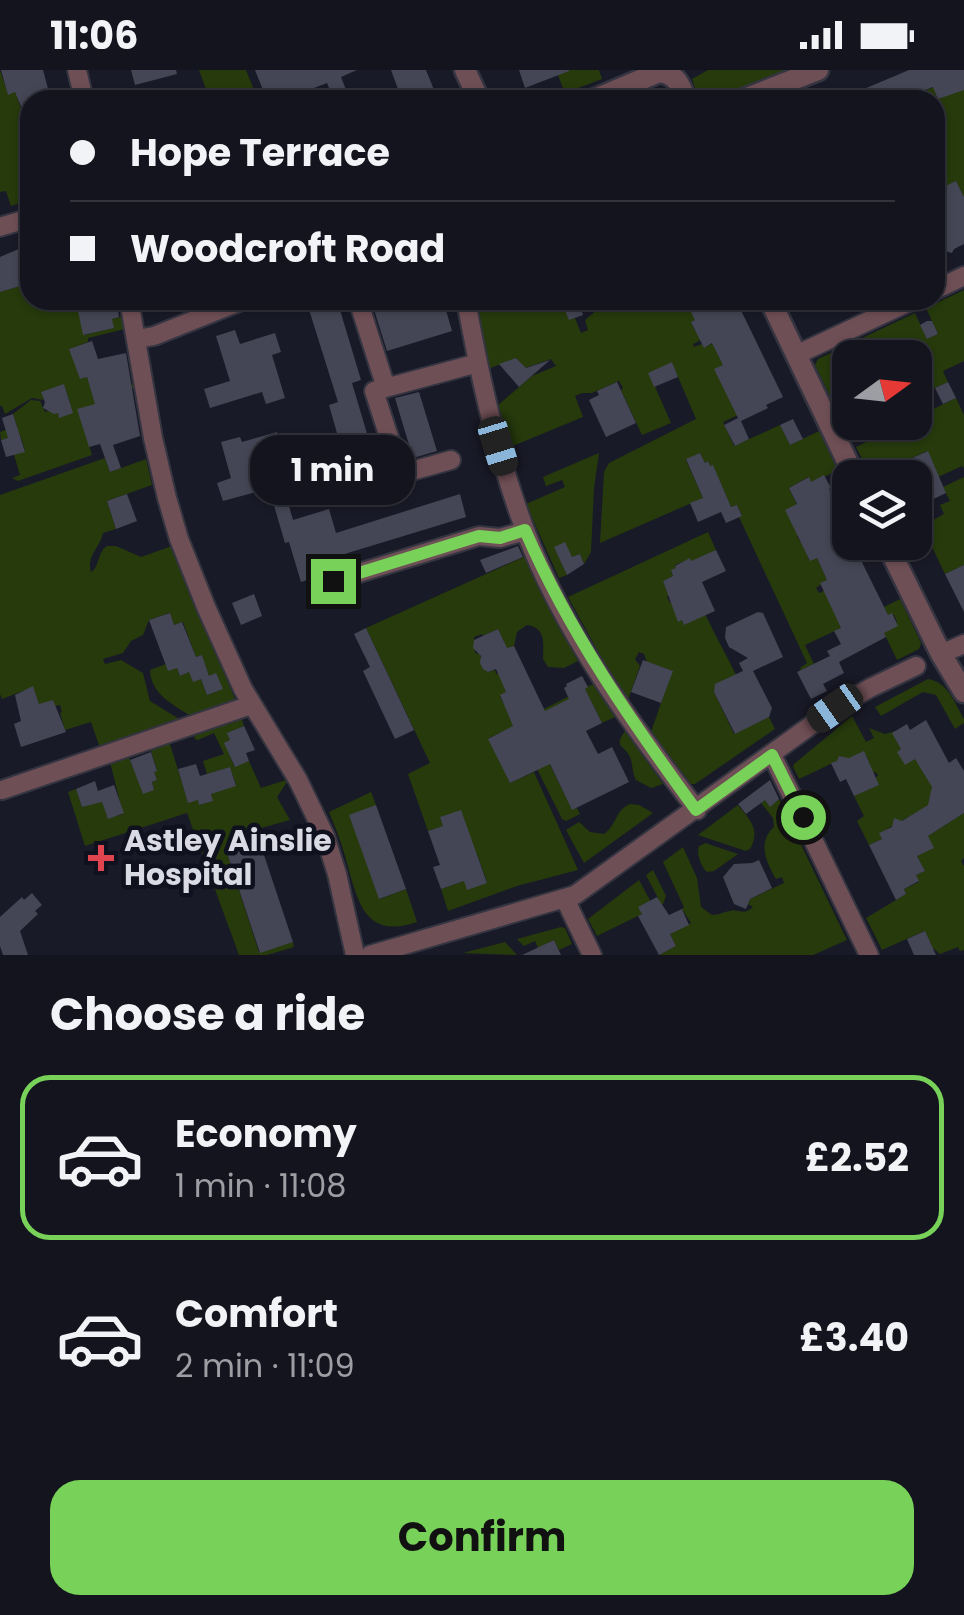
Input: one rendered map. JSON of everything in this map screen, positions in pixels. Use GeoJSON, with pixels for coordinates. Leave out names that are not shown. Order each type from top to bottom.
{"type":"FeatureCollection","features":[{"type":"Feature","properties":{"kind":"street"},"geometry":{"type":"LineString","coordinates":[[767,90],[818,70]]}},
{"type":"Feature","properties":{"kind":"street"},"geometry":{"type":"LineString","coordinates":[[617,90],[662,71],[678,80],[682,90]]}},
{"type":"Feature","properties":{"kind":"street"},"geometry":{"type":"LineString","coordinates":[[131,310],[167,498],[185,556],[251,705],[302,789],[325,836],[355,955]]}},
{"type":"Feature","properties":{"kind":"street"},"geometry":{"type":"LineString","coordinates":[[136,339],[154,336],[219,310]]}},
{"type":"Feature","properties":{"kind":"street"},"geometry":{"type":"LineString","coordinates":[[361,310],[386,388]]}},
{"type":"Feature","properties":{"kind":"street"},"geometry":{"type":"LineString","coordinates":[[468,310],[498,446],[525,530],[554,594],[638,732],[696,810]]}},
{"type":"Feature","properties":{"kind":"street"},"geometry":{"type":"LineString","coordinates":[[775,310],[846,460]]}},
{"type":"Feature","properties":{"kind":"street"},"geometry":{"type":"LineString","coordinates":[[796,355],[892,310]]}},
{"type":"Feature","properties":{"kind":"street"},"geometry":{"type":"LineString","coordinates":[[452,460],[400,474],[374,391],[478,363]]}},
{"type":"Feature","properties":{"kind":"street"},"geometry":{"type":"LineString","coordinates":[[333,581],[479,536],[500,538],[525,530]]}},
{"type":"Feature","properties":{"kind":"street"},"geometry":{"type":"LineString","coordinates":[[895,560],[964,692]]}},
{"type":"Feature","properties":{"kind":"street"},"geometry":{"type":"LineString","coordinates":[[942,654],[964,644]]}},
{"type":"Feature","properties":{"kind":"street"},"geometry":{"type":"LineString","coordinates":[[370,955],[565,899],[584,890],[847,701],[916,666]]}},
{"type":"Feature","properties":{"kind":"street"},"geometry":{"type":"LineString","coordinates":[[2,790],[251,705]]}},
{"type":"Feature","properties":{"kind":"street"},"geometry":{"type":"LineString","coordinates":[[772,755],[869,955]]}},
{"type":"Feature","properties":{"kind":"street"},"geometry":{"type":"LineString","coordinates":[[565,899],[592,955]]}},
{"type":"Feature","properties":{"kind":"green space"},"geometry":{"type":"Polygon","coordinates":[[[0,70],[8,94],[20,91],[20,203],[11,206],[6,191],[0,192],[0,70]]]}},
{"type":"Feature","properties":{"kind":"green space"},"geometry":{"type":"Polygon","coordinates":[[[199,70],[246,70],[254,90],[206,90],[199,70]]]}},
{"type":"Feature","properties":{"kind":"green space"},"geometry":{"type":"Polygon","coordinates":[[[556,70],[599,70],[602,79],[564,90],[556,70]]]}},
{"type":"Feature","properties":{"kind":"green space"},"geometry":{"type":"Polygon","coordinates":[[[708,70],[789,70],[738,90],[696,90],[692,79],[708,70]]]}},
{"type":"Feature","properties":{"kind":"green space"},"geometry":{"type":"Polygon","coordinates":[[[964,76],[964,197],[956,181],[949,185],[953,211],[945,195],[945,90],[926,90],[964,76]]]}},
{"type":"Feature","properties":{"kind":"green space"},"geometry":{"type":"Polygon","coordinates":[[[20,286],[20,310],[79,310],[84,335],[113,328],[112,319],[123,316],[125,329],[88,338],[88,342],[70,349],[80,378],[87,377],[90,386],[125,387],[136,383],[137,387],[101,399],[113,440],[78,410],[92,455],[18,481],[12,478],[20,475],[14,455],[25,451],[20,435],[1,440],[0,432],[17,426],[13,414],[31,400],[40,401],[45,412],[52,410],[59,417],[70,402],[64,385],[42,392],[44,400],[32,398],[5,414],[0,406],[0,292],[20,286]]]}},
{"type":"Feature","properties":{"kind":"green space"},"geometry":{"type":"Polygon","coordinates":[[[964,290],[964,361],[943,371],[948,382],[932,389],[932,340],[858,340],[915,313],[927,339],[938,334],[927,310],[945,310],[945,299],[964,290]]]}},
{"type":"Feature","properties":{"kind":"green space"},"geometry":{"type":"Polygon","coordinates":[[[478,310],[565,310],[569,319],[575,318],[581,333],[588,330],[585,320],[597,310],[698,310],[700,318],[691,322],[695,331],[714,334],[693,344],[694,347],[714,343],[723,352],[718,355],[751,409],[723,422],[734,446],[780,425],[790,445],[819,431],[833,460],[832,473],[811,482],[808,477],[789,488],[805,531],[797,536],[801,543],[808,539],[809,560],[817,558],[827,580],[816,588],[819,593],[830,588],[841,628],[805,645],[814,664],[801,670],[807,663],[739,517],[742,515],[737,505],[731,507],[713,466],[705,463],[700,453],[686,460],[703,498],[600,543],[604,472],[609,463],[696,419],[672,363],[649,373],[671,423],[642,435],[619,381],[575,396],[583,417],[508,448],[497,406],[532,376],[556,366],[551,359],[525,368],[516,358],[488,369],[478,310]]]}},
{"type":"Feature","properties":{"kind":"green space"},"geometry":{"type":"Polygon","coordinates":[[[832,352],[831,398],[815,365],[818,359],[832,352]]]}},
{"type":"Feature","properties":{"kind":"green space"},"geometry":{"type":"Polygon","coordinates":[[[956,398],[964,415],[964,468],[938,477],[927,451],[908,460],[862,460],[856,447],[871,440],[932,440],[932,410],[956,398]]]}},
{"type":"Feature","properties":{"kind":"green space"},"geometry":{"type":"Polygon","coordinates":[[[599,453],[591,552],[584,564],[580,554],[572,557],[555,548],[567,575],[559,578],[526,504],[565,487],[562,480],[546,486],[543,477],[599,453]]]}},
{"type":"Feature","properties":{"kind":"green space"},"geometry":{"type":"Polygon","coordinates":[[[105,458],[110,472],[146,459],[152,485],[107,501],[116,529],[103,533],[90,561],[91,572],[107,546],[141,557],[172,546],[236,702],[192,717],[154,686],[150,670],[166,664],[177,668],[180,676],[189,672],[201,679],[207,695],[222,689],[216,674],[209,676],[202,655],[196,657],[183,622],[174,625],[169,613],[149,620],[143,635],[131,641],[123,653],[103,659],[105,664],[121,660],[143,673],[150,701],[181,720],[100,748],[91,722],[65,730],[60,705],[55,706],[53,700],[40,707],[33,687],[2,699],[0,694],[0,495],[105,458]]]}},
{"type":"Feature","properties":{"kind":"green space"},"geometry":{"type":"Polygon","coordinates":[[[964,477],[964,565],[945,574],[932,547],[932,521],[944,514],[940,505],[950,501],[943,487],[964,477]]]}},
{"type":"Feature","properties":{"kind":"green space"},"geometry":{"type":"Polygon","coordinates":[[[708,532],[716,550],[692,563],[690,559],[675,565],[673,576],[663,581],[667,597],[670,603],[673,601],[684,625],[705,614],[735,672],[739,681],[716,684],[714,692],[734,734],[769,717],[775,729],[691,784],[651,732],[672,671],[647,662],[639,652],[635,659],[640,666],[628,700],[568,597],[708,532]]]}},
{"type":"Feature","properties":{"kind":"green space"},"geometry":{"type":"Polygon","coordinates":[[[526,556],[578,661],[564,668],[548,667],[543,659],[541,633],[527,625],[517,632],[514,646],[507,649],[498,629],[474,637],[475,653],[480,654],[483,668],[500,673],[506,692],[500,696],[504,705],[544,709],[593,684],[615,717],[602,723],[590,699],[489,738],[510,783],[534,772],[578,870],[517,886],[448,911],[441,889],[464,881],[487,882],[477,854],[471,855],[440,817],[443,826],[428,831],[408,774],[430,763],[366,628],[526,556]]]}},
{"type":"Feature","properties":{"kind":"green space"},"geometry":{"type":"Polygon","coordinates":[[[900,599],[921,643],[919,649],[897,660],[884,633],[897,622],[884,607],[900,599]]]}},
{"type":"Feature","properties":{"kind":"green space"},"geometry":{"type":"Polygon","coordinates":[[[928,679],[946,688],[964,723],[955,729],[936,695],[923,692],[881,716],[875,707],[928,679]]]}},
{"type":"Feature","properties":{"kind":"green space"},"geometry":{"type":"Polygon","coordinates":[[[852,716],[866,742],[874,738],[869,728],[885,734],[896,731],[920,755],[938,793],[931,792],[929,802],[942,805],[919,811],[880,833],[882,839],[869,845],[857,821],[864,816],[854,796],[878,785],[878,776],[866,755],[846,760],[841,756],[799,779],[793,767],[852,716]]]}},
{"type":"Feature","properties":{"kind":"green space"},"geometry":{"type":"Polygon","coordinates":[[[241,717],[244,726],[228,733],[230,741],[225,743],[234,766],[249,761],[261,788],[287,782],[277,797],[290,820],[254,830],[255,837],[225,847],[259,952],[293,942],[294,947],[267,955],[239,955],[187,813],[85,846],[68,792],[76,789],[82,807],[102,800],[108,818],[123,814],[110,762],[128,755],[133,768],[141,766],[154,790],[152,782],[157,780],[157,770],[150,748],[169,741],[188,802],[198,800],[200,805],[212,801],[211,794],[236,785],[230,767],[207,774],[203,761],[224,754],[214,733],[198,740],[193,733],[241,717]]]}},
{"type":"Feature","properties":{"kind":"green space"},"geometry":{"type":"Polygon","coordinates":[[[625,731],[663,784],[651,788],[636,780],[630,757],[620,743],[625,731]]]}},
{"type":"Feature","properties":{"kind":"green space"},"geometry":{"type":"Polygon","coordinates":[[[549,763],[572,809],[577,808],[580,814],[566,821],[537,769],[549,763]]]}},
{"type":"Feature","properties":{"kind":"green space"},"geometry":{"type":"Polygon","coordinates":[[[371,792],[376,805],[380,899],[406,889],[417,922],[399,926],[373,920],[354,886],[329,812],[371,792]]]}},
{"type":"Feature","properties":{"kind":"green space"},"geometry":{"type":"Polygon","coordinates":[[[779,799],[847,940],[813,955],[659,955],[676,946],[670,934],[691,923],[663,862],[683,847],[697,878],[701,907],[712,915],[747,911],[753,907],[748,904],[750,899],[784,883],[782,877],[776,879],[766,859],[766,839],[774,827],[773,818],[761,803],[765,800],[770,806],[779,799]]]}},
{"type":"Feature","properties":{"kind":"green space"},"geometry":{"type":"Polygon","coordinates":[[[630,804],[653,813],[584,863],[566,830],[579,822],[590,832],[604,834],[630,804]]]}},
{"type":"Feature","properties":{"kind":"green space"},"geometry":{"type":"Polygon","coordinates":[[[738,805],[754,831],[750,849],[698,835],[738,805]]]}},
{"type":"Feature","properties":{"kind":"green space"},"geometry":{"type":"Polygon","coordinates":[[[964,813],[964,950],[958,947],[940,954],[933,948],[928,951],[931,944],[924,931],[882,950],[866,918],[919,882],[916,875],[925,871],[917,856],[928,836],[964,813]]]}},
{"type":"Feature","properties":{"kind":"green space"},"geometry":{"type":"Polygon","coordinates":[[[706,843],[738,854],[707,872],[698,852],[699,846],[706,843]]]}},
{"type":"Feature","properties":{"kind":"green space"},"geometry":{"type":"Polygon","coordinates":[[[653,870],[666,896],[663,904],[652,910],[648,902],[639,907],[642,914],[597,936],[588,919],[639,880],[652,904],[659,900],[646,875],[653,870]]]}},
{"type":"Feature","properties":{"kind":"green space"},"geometry":{"type":"Polygon","coordinates":[[[561,927],[572,944],[559,950],[554,940],[538,948],[535,941],[524,946],[517,939],[561,927]]]}},
{"type":"Feature","properties":{"kind":"green space"},"geometry":{"type":"Polygon","coordinates":[[[505,942],[517,955],[463,953],[505,942]]]}},
{"type":"Feature","properties":{"kind":"building"},"geometry":{"type":"Polygon","coordinates":[[[1,70],[43,70],[48,90],[20,90],[20,104],[15,92],[8,95],[1,70]]]}},
{"type":"Feature","properties":{"kind":"building"},"geometry":{"type":"Polygon","coordinates":[[[131,70],[176,70],[177,74],[135,85],[131,70]]]}},
{"type":"Feature","properties":{"kind":"building"},"geometry":{"type":"Polygon","coordinates":[[[255,70],[357,70],[341,77],[346,90],[330,90],[327,83],[309,90],[263,90],[255,70]]]}},
{"type":"Feature","properties":{"kind":"building"},"geometry":{"type":"Polygon","coordinates":[[[391,70],[426,70],[434,90],[398,90],[391,70]]]}},
{"type":"Feature","properties":{"kind":"building"},"geometry":{"type":"Polygon","coordinates":[[[519,70],[569,70],[569,71],[525,88],[519,70]]]}},
{"type":"Feature","properties":{"kind":"building"},"geometry":{"type":"Polygon","coordinates":[[[909,70],[964,70],[964,90],[945,97],[945,90],[933,87],[862,90],[909,70]]]}},
{"type":"Feature","properties":{"kind":"building"},"geometry":{"type":"Polygon","coordinates":[[[956,181],[964,197],[964,244],[952,253],[945,251],[945,186],[956,181]]]}},
{"type":"Feature","properties":{"kind":"building"},"geometry":{"type":"Polygon","coordinates":[[[20,248],[20,286],[0,292],[0,257],[20,248]]]}},
{"type":"Feature","properties":{"kind":"building"},"geometry":{"type":"Polygon","coordinates":[[[78,310],[118,310],[119,317],[112,319],[114,328],[83,335],[78,310]]]}},
{"type":"Feature","properties":{"kind":"building"},"geometry":{"type":"Polygon","coordinates":[[[309,310],[340,310],[361,380],[352,383],[384,491],[356,500],[329,405],[338,402],[309,310]]]}},
{"type":"Feature","properties":{"kind":"building"},"geometry":{"type":"Polygon","coordinates":[[[374,310],[446,310],[452,331],[387,351],[374,310]]]}},
{"type":"Feature","properties":{"kind":"building"},"geometry":{"type":"Polygon","coordinates":[[[565,310],[581,310],[583,315],[569,320],[565,310]]]}},
{"type":"Feature","properties":{"kind":"building"},"geometry":{"type":"Polygon","coordinates":[[[690,310],[741,310],[783,397],[741,421],[749,439],[735,446],[724,425],[738,418],[714,369],[723,365],[712,343],[704,348],[691,322],[695,320],[690,310]]]}},
{"type":"Feature","properties":{"kind":"building"},"geometry":{"type":"Polygon","coordinates":[[[932,321],[938,334],[927,339],[920,325],[932,321]]]}},
{"type":"Feature","properties":{"kind":"building"},"geometry":{"type":"Polygon","coordinates":[[[235,330],[240,344],[275,333],[281,352],[272,355],[285,398],[266,404],[262,392],[210,408],[204,389],[230,381],[216,336],[235,330]]]}},
{"type":"Feature","properties":{"kind":"building"},"geometry":{"type":"Polygon","coordinates":[[[92,341],[98,359],[126,353],[140,436],[113,445],[121,468],[110,472],[100,444],[89,447],[77,409],[95,404],[87,377],[80,379],[69,349],[92,341]]]}},
{"type":"Feature","properties":{"kind":"building"},"geometry":{"type":"Polygon","coordinates":[[[516,358],[526,368],[550,360],[519,387],[499,364],[516,358]]]}},
{"type":"Feature","properties":{"kind":"building"},"geometry":{"type":"Polygon","coordinates":[[[672,362],[678,377],[654,387],[648,373],[672,362]]]}},
{"type":"Feature","properties":{"kind":"building"},"geometry":{"type":"Polygon","coordinates":[[[617,382],[636,423],[606,437],[589,400],[599,395],[597,391],[617,382]]]}},
{"type":"Feature","properties":{"kind":"building"},"geometry":{"type":"Polygon","coordinates":[[[948,382],[956,398],[943,404],[935,388],[948,382]]]}},
{"type":"Feature","properties":{"kind":"building"},"geometry":{"type":"Polygon","coordinates":[[[64,384],[73,413],[59,418],[58,413],[43,408],[41,392],[64,384]]]}},
{"type":"Feature","properties":{"kind":"building"},"geometry":{"type":"Polygon","coordinates":[[[419,392],[437,451],[413,458],[395,398],[419,392]]]}},
{"type":"Feature","properties":{"kind":"building"},"geometry":{"type":"Polygon","coordinates":[[[13,414],[25,452],[6,457],[1,440],[8,438],[2,418],[13,414]]]}},
{"type":"Feature","properties":{"kind":"building"},"geometry":{"type":"Polygon","coordinates":[[[793,419],[803,439],[790,445],[780,425],[793,419]]]}},
{"type":"Feature","properties":{"kind":"building"},"geometry":{"type":"Polygon","coordinates":[[[277,432],[283,452],[274,454],[293,520],[329,509],[336,533],[460,494],[466,517],[315,563],[319,576],[301,582],[273,502],[267,504],[263,490],[223,501],[217,483],[231,478],[221,442],[240,437],[242,442],[277,432]]]}},
{"type":"Feature","properties":{"kind":"building"},"geometry":{"type":"Polygon","coordinates":[[[928,451],[932,460],[908,460],[928,451]]]}},
{"type":"Feature","properties":{"kind":"building"},"geometry":{"type":"Polygon","coordinates":[[[700,453],[705,463],[713,465],[731,507],[737,505],[742,516],[726,523],[721,512],[698,522],[690,503],[703,498],[686,459],[700,453]]]}},
{"type":"Feature","properties":{"kind":"building"},"geometry":{"type":"Polygon","coordinates":[[[932,460],[946,493],[932,500],[932,460]]]}},
{"type":"Feature","properties":{"kind":"building"},"geometry":{"type":"Polygon","coordinates":[[[824,475],[831,488],[832,560],[861,560],[888,615],[892,613],[898,626],[884,633],[886,637],[839,662],[844,673],[823,684],[827,691],[811,699],[797,672],[830,656],[827,651],[841,644],[834,631],[841,628],[820,583],[827,580],[817,558],[810,561],[785,510],[797,504],[789,488],[809,477],[811,482],[824,475]]]}},
{"type":"Feature","properties":{"kind":"building"},"geometry":{"type":"Polygon","coordinates":[[[127,494],[137,521],[116,529],[107,501],[127,494]]]}},
{"type":"Feature","properties":{"kind":"building"},"geometry":{"type":"Polygon","coordinates":[[[565,542],[572,557],[580,554],[584,564],[567,575],[554,547],[565,542]]]}},
{"type":"Feature","properties":{"kind":"building"},"geometry":{"type":"Polygon","coordinates":[[[518,546],[523,557],[486,573],[480,560],[518,546]]]}},
{"type":"Feature","properties":{"kind":"building"},"geometry":{"type":"Polygon","coordinates":[[[716,550],[726,571],[702,582],[715,611],[684,625],[682,620],[678,622],[663,581],[673,576],[671,570],[675,566],[716,550]]]}},
{"type":"Feature","properties":{"kind":"building"},"geometry":{"type":"Polygon","coordinates":[[[964,565],[964,612],[945,574],[964,565]]]}},
{"type":"Feature","properties":{"kind":"building"},"geometry":{"type":"Polygon","coordinates":[[[254,594],[262,616],[241,625],[232,603],[254,594]]]}},
{"type":"Feature","properties":{"kind":"building"},"geometry":{"type":"Polygon","coordinates":[[[170,613],[174,625],[182,622],[196,657],[202,655],[209,676],[193,682],[189,672],[180,676],[177,668],[168,671],[149,620],[170,613]]]}},
{"type":"Feature","properties":{"kind":"building"},"geometry":{"type":"Polygon","coordinates":[[[763,613],[783,657],[753,671],[772,708],[769,717],[735,734],[714,692],[715,684],[743,671],[739,663],[748,658],[729,647],[726,627],[763,613]]]}},
{"type":"Feature","properties":{"kind":"building"},"geometry":{"type":"Polygon","coordinates":[[[366,628],[414,730],[395,739],[363,671],[370,667],[354,634],[366,628]]]}},
{"type":"Feature","properties":{"kind":"building"},"geometry":{"type":"Polygon","coordinates":[[[498,629],[507,648],[514,646],[545,711],[569,699],[566,684],[582,676],[602,723],[586,731],[598,754],[612,747],[629,782],[572,810],[550,764],[510,783],[488,739],[513,726],[500,695],[506,692],[496,669],[483,669],[481,656],[473,648],[474,640],[498,629]]]}},
{"type":"Feature","properties":{"kind":"building"},"geometry":{"type":"Polygon","coordinates":[[[643,660],[673,671],[661,703],[631,692],[643,660]]]}},
{"type":"Feature","properties":{"kind":"building"},"geometry":{"type":"Polygon","coordinates":[[[216,673],[223,689],[207,695],[201,679],[216,673]]]}},
{"type":"Feature","properties":{"kind":"building"},"geometry":{"type":"Polygon","coordinates":[[[33,686],[39,704],[53,700],[66,732],[21,747],[14,724],[21,721],[15,695],[33,686]]]}},
{"type":"Feature","properties":{"kind":"building"},"geometry":{"type":"Polygon","coordinates":[[[926,720],[949,763],[956,758],[964,771],[964,813],[928,836],[934,848],[917,856],[925,871],[916,875],[919,881],[904,889],[906,894],[896,900],[869,845],[882,839],[879,833],[892,827],[894,818],[902,821],[928,805],[932,787],[915,759],[905,765],[892,733],[907,724],[910,730],[926,720]]]}},
{"type":"Feature","properties":{"kind":"building"},"geometry":{"type":"Polygon","coordinates":[[[244,726],[255,750],[246,753],[249,761],[235,767],[224,743],[230,740],[227,733],[244,726]]]}},
{"type":"Feature","properties":{"kind":"building"},"geometry":{"type":"Polygon","coordinates":[[[864,751],[879,785],[854,796],[846,779],[840,782],[831,763],[839,756],[849,758],[864,751]]]}},
{"type":"Feature","properties":{"kind":"building"},"geometry":{"type":"Polygon","coordinates":[[[151,752],[157,780],[152,782],[154,790],[143,794],[130,760],[151,752]]]}},
{"type":"Feature","properties":{"kind":"building"},"geometry":{"type":"Polygon","coordinates":[[[196,764],[200,776],[230,767],[236,786],[211,794],[213,801],[188,803],[178,769],[196,764]]]}},
{"type":"Feature","properties":{"kind":"building"},"geometry":{"type":"Polygon","coordinates":[[[770,780],[779,799],[770,807],[765,800],[746,814],[738,804],[770,780]]]}},
{"type":"Feature","properties":{"kind":"building"},"geometry":{"type":"Polygon","coordinates":[[[95,781],[98,791],[114,785],[124,813],[108,819],[102,802],[82,807],[76,789],[95,781]]]}},
{"type":"Feature","properties":{"kind":"building"},"geometry":{"type":"Polygon","coordinates":[[[376,805],[406,889],[379,899],[349,815],[376,805]]]}},
{"type":"Feature","properties":{"kind":"building"},"geometry":{"type":"Polygon","coordinates":[[[461,810],[487,883],[467,890],[464,881],[441,889],[433,867],[440,865],[428,831],[443,826],[440,817],[461,810]]]}},
{"type":"Feature","properties":{"kind":"building"},"geometry":{"type":"Polygon","coordinates":[[[255,837],[293,942],[260,953],[225,847],[255,837]]]}},
{"type":"Feature","properties":{"kind":"building"},"geometry":{"type":"Polygon","coordinates":[[[759,860],[772,888],[750,899],[746,909],[734,904],[723,877],[734,864],[759,860]]]}},
{"type":"Feature","properties":{"kind":"building"},"geometry":{"type":"Polygon","coordinates":[[[32,893],[42,905],[20,931],[28,955],[3,955],[0,917],[32,893]]]}},
{"type":"Feature","properties":{"kind":"building"},"geometry":{"type":"Polygon","coordinates":[[[657,897],[669,915],[682,909],[689,925],[670,934],[676,946],[659,955],[638,916],[642,914],[638,907],[657,897]]]}},
{"type":"Feature","properties":{"kind":"building"},"geometry":{"type":"Polygon","coordinates":[[[925,931],[936,955],[914,955],[907,939],[925,931]]]}},
{"type":"Feature","properties":{"kind":"building"},"geometry":{"type":"Polygon","coordinates":[[[554,940],[561,955],[522,955],[554,940]]]}},
{"type":"Feature","properties":{"kind":"place","name":"Astley Ainslie Hospital"},"geometry":{"type":"Point","coordinates":[101,858]}},
{"type":"Feature","properties":{"kind":"route"},"geometry":{"type":"LineString","coordinates":[[333,581],[479,536],[500,538],[525,530],[584,647],[638,732],[696,810],[772,755],[803,817]]}}]}
